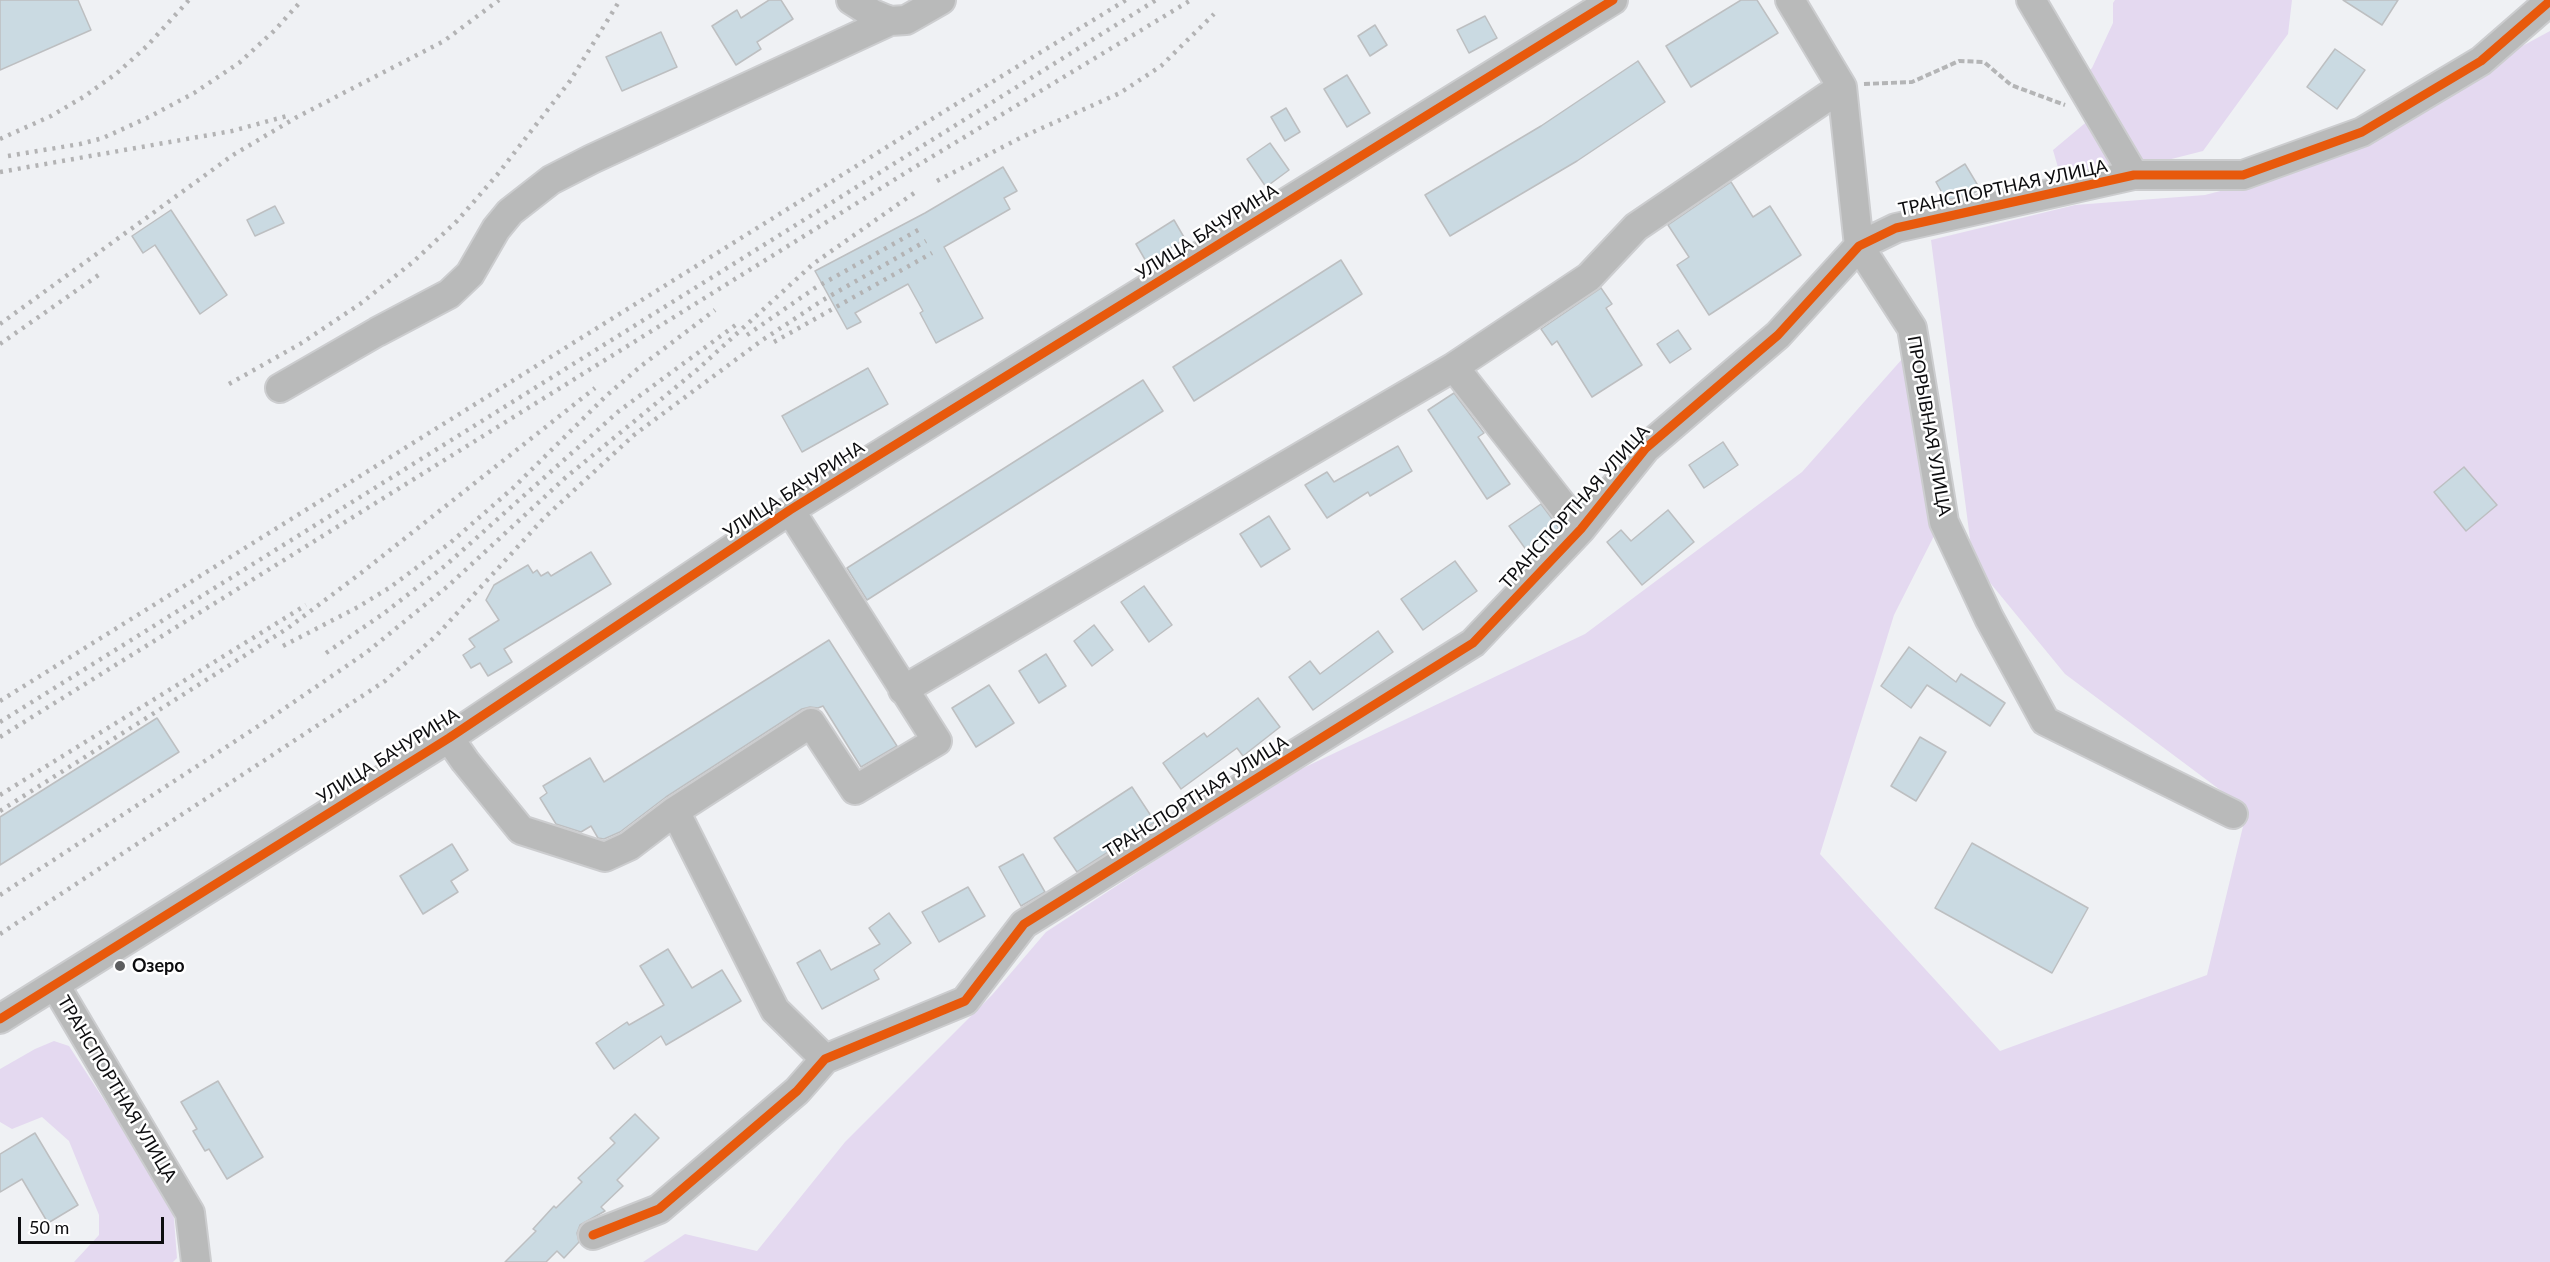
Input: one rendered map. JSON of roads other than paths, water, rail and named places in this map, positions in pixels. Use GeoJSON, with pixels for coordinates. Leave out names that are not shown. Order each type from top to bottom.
{"type":"FeatureCollection","features":[{"type":"Feature","properties":{"kind":"street"},"geometry":{"type":"LineString","coordinates":[[280,388],[449,294],[470,274],[496,229],[510,212],[551,180],[890,21],[906,20],[940,0]]}},
{"type":"Feature","properties":{"kind":"street","name":"УЛИЦА БАЧУРИНА"},"geometry":{"type":"LineString","coordinates":[[0,1019],[449,738],[790,510],[1613,0]]}},
{"type":"Feature","properties":{"kind":"street","name":"ПРОРЫВНАЯ УЛИЦА"},"geometry":{"type":"LineString","coordinates":[[1790,0],[1842,87],[1859,246],[1912,328],[1944,522],[1989,618],[2045,721],[2233,814]]}},
{"type":"Feature","properties":{"kind":"street"},"geometry":{"type":"LineString","coordinates":[[2031,0],[2134,176]]}},
{"type":"Feature","properties":{"kind":"street","name":"ТРАНСПОРТНАЯ УЛИЦА"},"geometry":{"type":"LineString","coordinates":[[592,1234],[660,1209],[797,1091],[825,1059],[966,1001],[1024,924],[1473,643],[1581,529],[1646,448],[1778,335],[1859,246],[1896,228],[2134,176],[2243,175],[2362,132],[2481,61],[2550,1]]}},
{"type":"Feature","properties":{"kind":"street"},"geometry":{"type":"LineString","coordinates":[[853,2],[890,21]]}},
{"type":"Feature","properties":{"kind":"street"},"geometry":{"type":"LineString","coordinates":[[852,39],[858,25],[853,2]]}},
{"type":"Feature","properties":{"kind":"street"},"geometry":{"type":"LineString","coordinates":[[903,690],[1454,367],[1589,277],[1636,226],[1842,87]]}},
{"type":"Feature","properties":{"kind":"street"},"geometry":{"type":"LineString","coordinates":[[1454,367],[1581,529]]}},
{"type":"Feature","properties":{"kind":"street"},"geometry":{"type":"LineString","coordinates":[[449,738],[521,830],[580,847],[605,857],[629,846],[675,810],[811,723],[855,790],[937,741],[790,510]]}},
{"type":"Feature","properties":{"kind":"street"},"geometry":{"type":"LineString","coordinates":[[675,810],[775,1010],[825,1059]]}},
{"type":"Feature","properties":{"kind":"street","name":"ТРАНСПОРТНАЯ УЛИЦА"},"geometry":{"type":"LineString","coordinates":[[54,985],[190,1213],[196,1262]]}},
{"type":"Feature","properties":{"kind":"railway"},"geometry":{"type":"LineString","coordinates":[[0,139],[51,116],[85,96],[117,73],[147,46],[189,0]]}},
{"type":"Feature","properties":{"kind":"railway"},"geometry":{"type":"LineString","coordinates":[[8,156],[103,138],[149,117],[194,93],[239,63],[275,30],[302,0]]}},
{"type":"Feature","properties":{"kind":"railway"},"geometry":{"type":"LineString","coordinates":[[0,324],[233,155],[297,117],[444,41],[499,0]]}},
{"type":"Feature","properties":{"kind":"railway"},"geometry":{"type":"LineString","coordinates":[[229,384],[300,344],[360,304],[413,262],[457,221],[497,175],[570,81],[620,0]]}},
{"type":"Feature","properties":{"kind":"railway"},"geometry":{"type":"LineString","coordinates":[[0,701],[1126,0]]}},
{"type":"Feature","properties":{"kind":"railway"},"geometry":{"type":"LineString","coordinates":[[0,722],[1156,0]]}},
{"type":"Feature","properties":{"kind":"railway"},"geometry":{"type":"LineString","coordinates":[[0,737],[910,170],[1191,0]]}},
{"type":"Feature","properties":{"kind":"railway"},"geometry":{"type":"LineString","coordinates":[[937,181],[1022,137],[1120,93],[1161,66],[1214,14]]}},
{"type":"Feature","properties":{"kind":"railway"},"geometry":{"type":"LineString","coordinates":[[0,172],[232,131],[287,116]]}},
{"type":"Feature","properties":{"kind":"railway"},"geometry":{"type":"LineString","coordinates":[[0,895],[367,652],[448,586],[565,478],[698,369],[813,264],[917,191]]}},
{"type":"Feature","properties":{"kind":"railway"},"geometry":{"type":"LineString","coordinates":[[747,335],[815,288],[920,229]]}},
{"type":"Feature","properties":{"kind":"railway"},"geometry":{"type":"LineString","coordinates":[[0,934],[385,681],[437,635],[544,518],[634,435],[761,341],[823,300],[926,241]]}},
{"type":"Feature","properties":{"kind":"railway"},"geometry":{"type":"LineString","coordinates":[[774,342],[932,253]]}},
{"type":"Feature","properties":{"kind":"railway"},"geometry":{"type":"LineString","coordinates":[[0,344],[100,274]]}},
{"type":"Feature","properties":{"kind":"railway"},"geometry":{"type":"LineString","coordinates":[[283,646],[389,588],[450,543],[513,488],[606,396],[641,366],[715,310]]}},
{"type":"Feature","properties":{"kind":"railway"},"geometry":{"type":"LineString","coordinates":[[326,653],[383,614],[446,565],[619,411],[737,324]]}},
{"type":"Feature","properties":{"kind":"railway"},"geometry":{"type":"LineString","coordinates":[[0,811],[288,628],[595,388]]}},
{"type":"Feature","properties":{"kind":"railway"},"geometry":{"type":"LineString","coordinates":[[0,795],[306,605]]}},
{"type":"Feature","properties":{"kind":"place","name":"Озеро"},"geometry":{"type":"Point","coordinates":[120,966]}}]}
